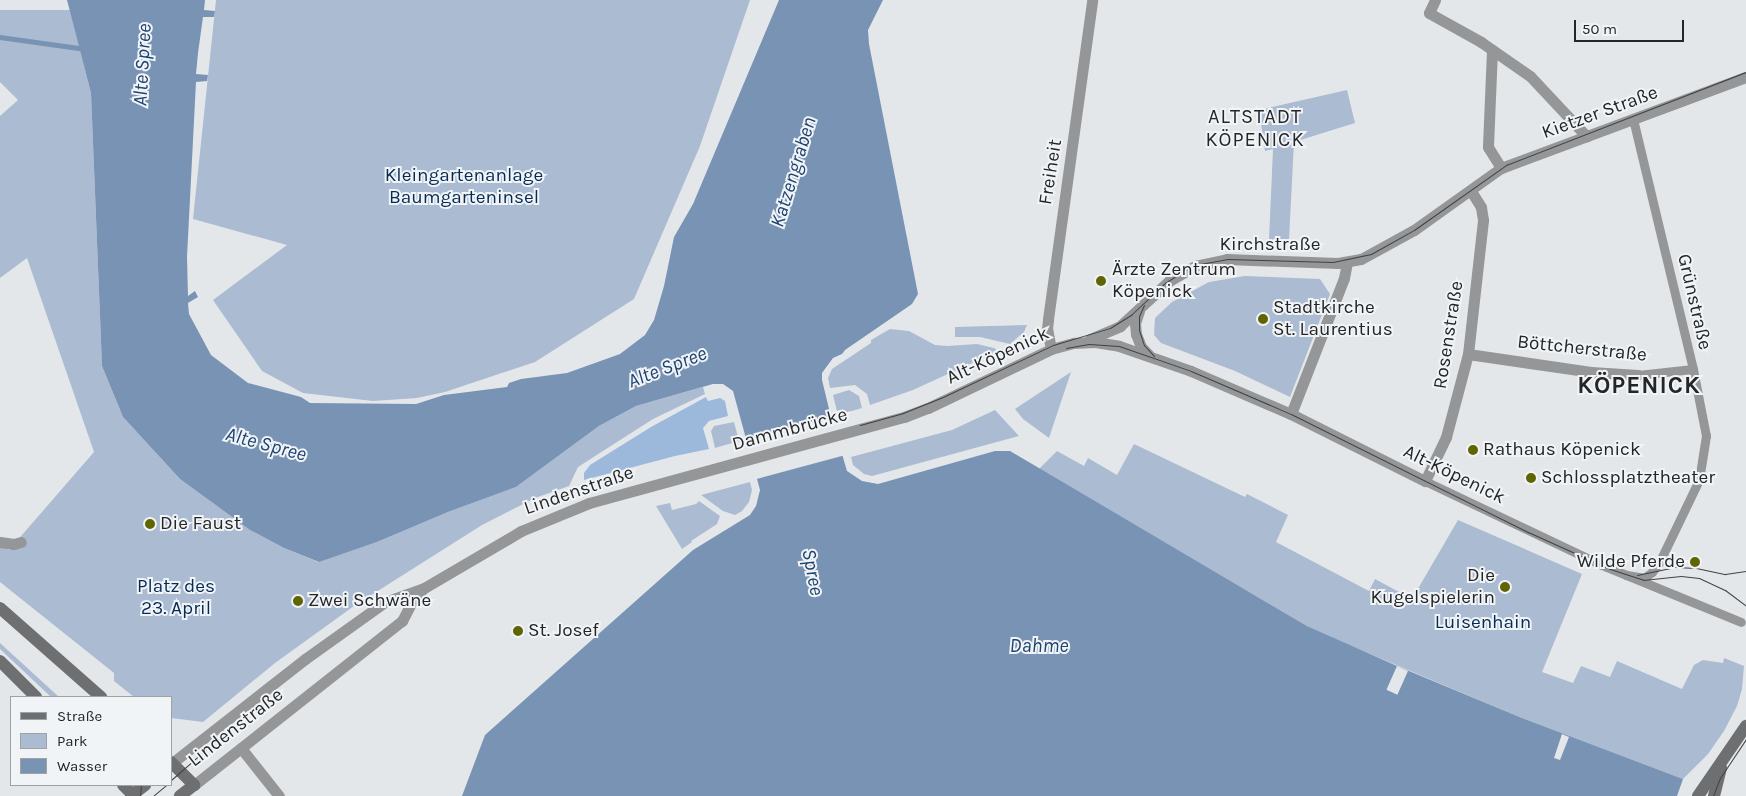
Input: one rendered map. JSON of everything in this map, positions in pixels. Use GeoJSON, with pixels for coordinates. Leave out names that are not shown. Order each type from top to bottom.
{"type":"FeatureCollection","features":[{"type":"Feature","properties":{"kind":"main road"},"geometry":{"type":"LineString","coordinates":[[0,608],[100,696]]}},
{"type":"Feature","properties":{"kind":"main road"},"geometry":{"type":"LineString","coordinates":[[0,660],[35,696]]}},
{"type":"Feature","properties":{"kind":"main road"},"geometry":{"type":"LineString","coordinates":[[1698,796],[1746,726]]}},
{"type":"Feature","properties":{"kind":"main road"},"geometry":{"type":"LineString","coordinates":[[1714,796],[1720,770],[1728,752]]}},
{"type":"Feature","properties":{"kind":"main road"},"geometry":{"type":"LineString","coordinates":[[172,763],[194,785]]}},
{"type":"Feature","properties":{"kind":"main road","name":"Lindenstraße"},"geometry":{"type":"LineString","coordinates":[[180,796],[194,785]]}},
{"type":"Feature","properties":{"kind":"main road"},"geometry":{"type":"LineString","coordinates":[[124,786],[132,796],[143,786]]}},
{"type":"Feature","properties":{"kind":"street","name":"Freiheit"},"geometry":{"type":"LineString","coordinates":[[1051,349],[1048,324],[1092,0]]}},
{"type":"Feature","properties":{"kind":"street"},"geometry":{"type":"LineString","coordinates":[[1435,0],[1429,13],[1492,50],[1535,80],[1587,137]]}},
{"type":"Feature","properties":{"kind":"street"},"geometry":{"type":"LineString","coordinates":[[1492,50],[1488,147],[1501,168]]}},
{"type":"Feature","properties":{"kind":"street","name":"Kietzer Straße"},"geometry":{"type":"LineString","coordinates":[[1471,191],[1501,168],[1746,77]]}},
{"type":"Feature","properties":{"kind":"street","name":"Grünstraße"},"geometry":{"type":"LineString","coordinates":[[1626,575],[1642,578],[1656,568],[1699,480],[1706,436],[1693,369],[1633,120]]}},
{"type":"Feature","properties":{"kind":"street","name":"Kirchstraße"},"geometry":{"type":"LineString","coordinates":[[1074,343],[1109,332],[1140,309],[1169,281],[1190,269],[1208,262],[1240,259],[1347,262],[1380,250],[1414,230],[1471,191]]}},
{"type":"Feature","properties":{"kind":"street","name":"Rosenstraße"},"geometry":{"type":"LineString","coordinates":[[1425,481],[1446,438],[1468,354],[1483,220],[1481,207],[1471,191]]}},
{"type":"Feature","properties":{"kind":"street"},"geometry":{"type":"LineString","coordinates":[[1291,414],[1344,278],[1347,262]]}},
{"type":"Feature","properties":{"kind":"street"},"geometry":{"type":"LineString","coordinates":[[1140,309],[1135,323],[1136,336],[1141,346],[1152,357]]}},
{"type":"Feature","properties":{"kind":"street","name":"Alt-Köpenick"},"geometry":{"type":"LineString","coordinates":[[861,429],[928,408],[1051,349],[1074,343],[1110,344],[1152,357],[1235,389],[1291,414],[1544,539],[1740,622]]}},
{"type":"Feature","properties":{"kind":"street","name":"Böttcherstraße"},"geometry":{"type":"LineString","coordinates":[[1468,354],[1591,372],[1638,375],[1693,369]]}},
{"type":"Feature","properties":{"kind":"street","name":"Dammbrücke"},"geometry":{"type":"LineString","coordinates":[[728,465],[861,429]]}},
{"type":"Feature","properties":{"kind":"street","name":"Lindenstraße"},"geometry":{"type":"LineString","coordinates":[[172,761],[359,619],[385,602],[424,588],[521,531],[563,513],[728,465]]}},
{"type":"Feature","properties":{"kind":"street"},"geometry":{"type":"LineString","coordinates":[[0,542],[14,544],[21,542]]}},
{"type":"Feature","properties":{"kind":"street","name":"Lindenstraße"},"geometry":{"type":"LineString","coordinates":[[194,785],[402,621],[411,603],[424,588]]}},
{"type":"Feature","properties":{"kind":"street"},"geometry":{"type":"LineString","coordinates":[[241,748],[279,796]]}},
{"type":"Feature","properties":{"kind":"green space","name":"Kleingartenanlage Baumgarteninsel"},"geometry":{"type":"Polygon","coordinates":[[[216,0],[750,0],[700,146],[634,299],[535,362],[445,392],[417,398],[373,401],[303,393],[262,371],[213,300],[287,245],[193,219],[216,0]]]}},
{"type":"Feature","properties":{"kind":"green space","name":"Platz des 23. April"},"geometry":{"type":"Polygon","coordinates":[[[0,10],[70,10],[91,93],[102,366],[123,417],[180,479],[250,530],[284,548],[318,562],[377,542],[448,512],[516,487],[599,426],[636,406],[703,387],[705,394],[653,419],[578,467],[569,486],[535,498],[482,525],[354,606],[275,663],[203,722],[172,718],[172,696],[133,696],[114,681],[114,673],[0,582],[0,546],[9,550],[94,452],[27,258],[0,278],[0,116],[18,100],[0,82],[0,10]]]}},
{"type":"Feature","properties":{"kind":"green space"},"geometry":{"type":"Polygon","coordinates":[[[1347,90],[1355,123],[1294,142],[1289,240],[1269,240],[1273,149],[1265,151],[1259,110],[1347,90]]]}},
{"type":"Feature","properties":{"kind":"green space"},"geometry":{"type":"Polygon","coordinates":[[[1245,276],[1320,279],[1330,294],[1290,397],[1235,371],[1161,343],[1154,335],[1155,318],[1172,302],[1209,282],[1245,276]]]}},
{"type":"Feature","properties":{"kind":"green space"},"geometry":{"type":"Polygon","coordinates":[[[1027,325],[1024,332],[1010,344],[980,337],[955,337],[955,327],[1027,325]]]}},
{"type":"Feature","properties":{"kind":"green space"},"geometry":{"type":"Polygon","coordinates":[[[890,329],[909,331],[935,345],[977,344],[994,348],[998,351],[913,390],[870,405],[867,394],[855,385],[830,388],[828,378],[832,369],[871,343],[871,340],[890,329]]]}},
{"type":"Feature","properties":{"kind":"green space"},"geometry":{"type":"Polygon","coordinates":[[[1071,372],[1049,438],[1023,419],[1015,409],[1071,372]]]}},
{"type":"Feature","properties":{"kind":"green space"},"geometry":{"type":"Polygon","coordinates":[[[849,390],[859,396],[862,408],[838,415],[833,395],[849,390]]]}},
{"type":"Feature","properties":{"kind":"green space"},"geometry":{"type":"Polygon","coordinates":[[[995,410],[1019,436],[872,476],[864,474],[853,465],[851,457],[952,430],[995,410]]]}},
{"type":"Feature","properties":{"kind":"green space"},"geometry":{"type":"Polygon","coordinates":[[[734,422],[739,441],[715,448],[711,431],[714,426],[734,422]]]}},
{"type":"Feature","properties":{"kind":"green space","name":"Luisenhain"},"geometry":{"type":"Polygon","coordinates":[[[1134,444],[1245,497],[1247,494],[1288,515],[1276,542],[1369,591],[1375,579],[1412,599],[1458,520],[1582,574],[1542,672],[1573,683],[1581,666],[1610,677],[1617,661],[1682,689],[1694,665],[1703,660],[1723,663],[1724,658],[1744,666],[1742,689],[1737,706],[1724,731],[1708,754],[1683,779],[1522,718],[1344,643],[1307,626],[1039,469],[1057,451],[1084,466],[1088,458],[1117,475],[1134,444]]]}},
{"type":"Feature","properties":{"kind":"green space"},"geometry":{"type":"Polygon","coordinates":[[[750,482],[752,490],[749,502],[742,511],[735,515],[723,511],[701,495],[750,482]]]}},
{"type":"Feature","properties":{"kind":"green space"},"geometry":{"type":"Polygon","coordinates":[[[699,501],[720,516],[717,524],[682,549],[656,506],[670,503],[672,510],[696,504],[699,501]]]}},
{"type":"Feature","properties":{"kind":"green space"},"geometry":{"type":"Polygon","coordinates":[[[0,643],[58,696],[50,696],[0,649],[0,643]]]}},
{"type":"Feature","properties":{"kind":"shaded area"},"geometry":{"type":"Polygon","coordinates":[[[706,397],[708,401],[720,398],[725,401],[728,416],[709,421],[703,428],[709,449],[584,480],[584,473],[590,465],[651,427],[706,397]]]}},
{"type":"Feature","properties":{"kind":"water"},"geometry":{"type":"Polygon","coordinates":[[[67,0],[205,0],[204,10],[215,11],[214,17],[203,17],[198,53],[196,74],[208,75],[207,81],[196,82],[187,257],[188,296],[195,291],[198,297],[188,303],[189,314],[211,355],[248,383],[301,397],[310,403],[416,404],[444,395],[507,387],[509,383],[521,379],[567,373],[620,354],[645,335],[654,320],[664,286],[674,237],[693,204],[779,0],[883,0],[868,30],[869,44],[918,294],[912,304],[845,350],[842,354],[833,358],[822,373],[831,417],[847,471],[862,481],[878,484],[995,451],[1010,451],[1307,626],[1522,718],[1683,779],[1677,796],[462,796],[485,735],[693,550],[750,515],[756,506],[760,490],[733,391],[723,384],[713,384],[636,406],[599,426],[516,487],[448,512],[377,542],[319,562],[284,548],[250,530],[180,479],[123,417],[102,366],[91,93],[67,0]]]}},
{"type":"Feature","properties":{"kind":"pier"},"geometry":{"type":"Polygon","coordinates":[[[833,416],[844,456],[756,479],[745,440],[833,416]]]}},
{"type":"Feature","properties":{"kind":"pier"},"geometry":{"type":"Polygon","coordinates":[[[1397,666],[1408,671],[1397,695],[1386,690],[1397,666]]]}},
{"type":"Feature","properties":{"kind":"pier"},"geometry":{"type":"Polygon","coordinates":[[[1562,734],[1569,737],[1560,760],[1554,758],[1562,734]]]}},
{"type":"Feature","properties":{"kind":"waterway"},"geometry":{"type":"LineString","coordinates":[[0,37],[87,49]]}},
{"type":"Feature","properties":{"kind":"tram line"},"geometry":{"type":"LineString","coordinates":[[860,425],[903,413],[943,397],[1053,345],[1110,328],[1132,314],[1165,283],[1182,272],[1200,264],[1227,259],[1333,262],[1371,254],[1414,230],[1506,165],[1746,72]]}},
{"type":"Feature","properties":{"kind":"tram line"},"geometry":{"type":"LineString","coordinates":[[1144,305],[1139,316],[1139,330],[1144,345],[1154,356]]}},
{"type":"Feature","properties":{"kind":"tram line"},"geometry":{"type":"LineString","coordinates":[[1066,348],[1089,344],[1119,346],[1191,371],[1291,414],[1528,532],[1610,569],[1643,580],[1681,576],[1699,578],[1725,590],[1746,606]]}},
{"type":"Feature","properties":{"kind":"tram line"},"geometry":{"type":"LineString","coordinates":[[1637,575],[1675,567],[1696,568],[1725,574],[1746,571]]}},
{"type":"Feature","properties":{"kind":"tram line"},"geometry":{"type":"LineString","coordinates":[[172,779],[218,739]]}},
{"type":"Feature","properties":{"kind":"tram line"},"geometry":{"type":"LineString","coordinates":[[1713,796],[1720,778],[1746,739]]}},
{"type":"Feature","properties":{"kind":"tram line"},"geometry":{"type":"LineString","coordinates":[[140,796],[141,786]]}},
{"type":"Feature","properties":{"kind":"tram line"},"geometry":{"type":"LineString","coordinates":[[153,796],[165,786]]}},
{"type":"Feature","properties":{"kind":"place","name":"Ärzte Zentrum Köpenick"},"geometry":{"type":"Point","coordinates":[1101,281]}},
{"type":"Feature","properties":{"kind":"place","name":"Stadtkirche St. Laurentius"},"geometry":{"type":"Point","coordinates":[1263,319]}},
{"type":"Feature","properties":{"kind":"place","name":"Rathaus Köpenick"},"geometry":{"type":"Point","coordinates":[1473,450]}},
{"type":"Feature","properties":{"kind":"place","name":"Schlossplatztheater"},"geometry":{"type":"Point","coordinates":[1531,478]}},
{"type":"Feature","properties":{"kind":"place","name":"Die Faust"},"geometry":{"type":"Point","coordinates":[150,524]}},
{"type":"Feature","properties":{"kind":"place","name":"Wilde Pferde"},"geometry":{"type":"Point","coordinates":[1695,562]}},
{"type":"Feature","properties":{"kind":"place","name":"Die Kugelspielerin"},"geometry":{"type":"Point","coordinates":[1505,587]}},
{"type":"Feature","properties":{"kind":"place","name":"Zwei Schwäne"},"geometry":{"type":"Point","coordinates":[298,601]}},
{"type":"Feature","properties":{"kind":"place","name":"St. Josef"},"geometry":{"type":"Point","coordinates":[518,631]}},
{"type":"Feature","properties":{"kind":"district","name":"ALTSTADT KÖPENICK"},"geometry":{"type":"Point","coordinates":[1255,128]}},
{"type":"Feature","properties":{"kind":"district","name":"KÖPENICK"},"geometry":{"type":"Point","coordinates":[1639,386]}},
{"type":"Feature","properties":{"kind":"water label","name":"Alte Spree"},"geometry":{"type":"Point","coordinates":[142,65]}},
{"type":"Feature","properties":{"kind":"water label","name":"Katzengraben"},"geometry":{"type":"Point","coordinates":[793,172]}},
{"type":"Feature","properties":{"kind":"water label","name":"Alte Spree"},"geometry":{"type":"Point","coordinates":[667,367]}},
{"type":"Feature","properties":{"kind":"water label","name":"Alte Spree"},"geometry":{"type":"Point","coordinates":[266,444]}},
{"type":"Feature","properties":{"kind":"water label","name":"Spree"},"geometry":{"type":"Point","coordinates":[813,572]}},
{"type":"Feature","properties":{"kind":"water label","name":"Dahme"},"geometry":{"type":"Point","coordinates":[1039,645]}}]}
